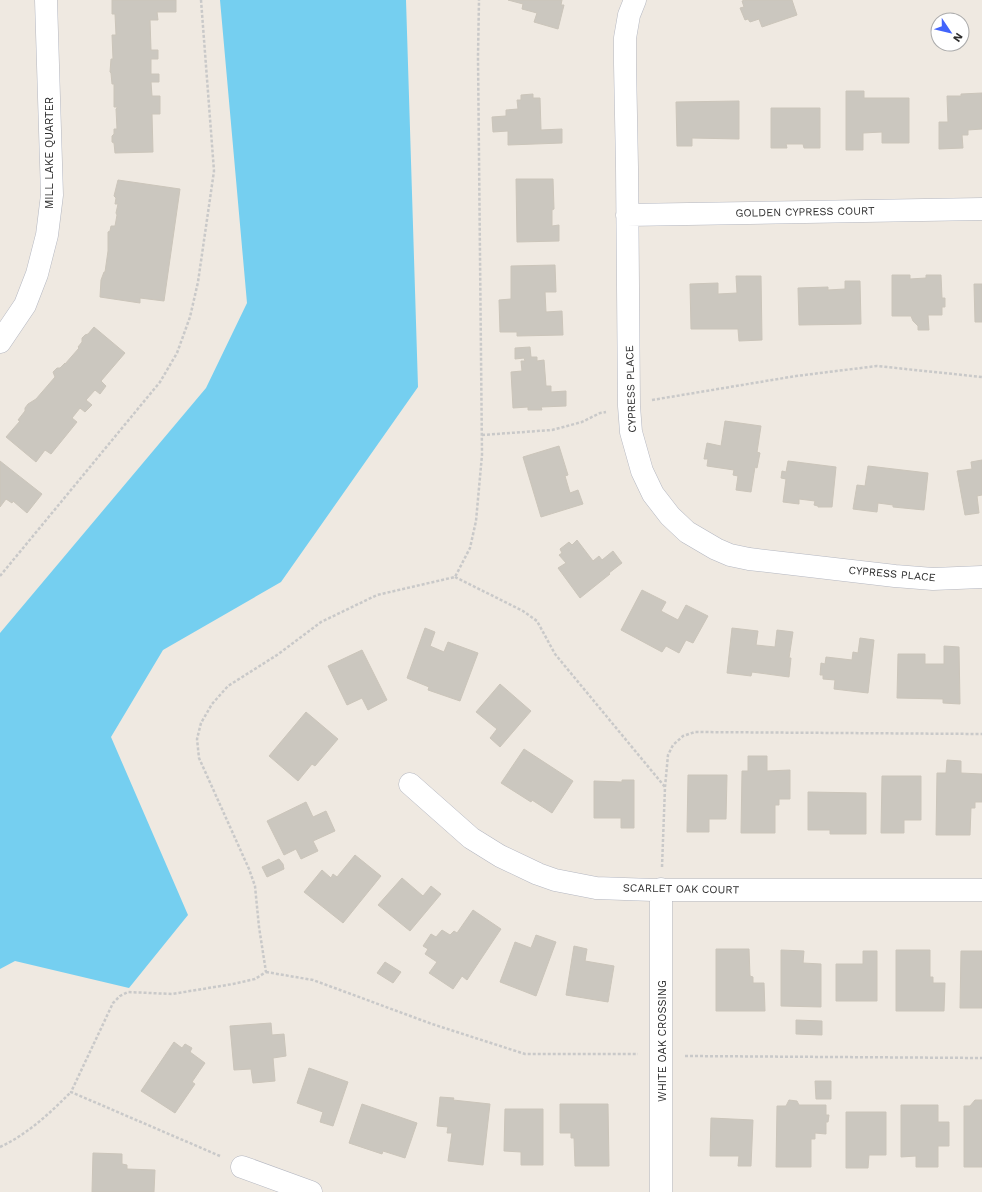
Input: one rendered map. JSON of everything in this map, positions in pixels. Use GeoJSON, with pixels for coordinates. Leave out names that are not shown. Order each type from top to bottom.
{"type":"FeatureCollection","features":[{"type":"Feature","properties":{"kind":"street","name":"MILL LAKE QUARTER"},"geometry":{"type":"LineString","coordinates":[[1,338],[25,304],[37,274],[47,235],[52,195],[46,0]]}},
{"type":"Feature","properties":{"kind":"street","name":"CYPRESS PLACE"},"geometry":{"type":"LineString","coordinates":[[636,0],[629,15],[625,38],[629,406],[631,432],[642,472],[653,494],[670,516],[686,532],[730,555],[749,559],[895,576],[933,579],[982,577]]}},
{"type":"Feature","properties":{"kind":"street","name":"GOLDEN CYPRESS COURT"},"geometry":{"type":"LineString","coordinates":[[627,215],[982,209]]}},
{"type":"Feature","properties":{"kind":"street","name":"SCARLET OAK COURT"},"geometry":{"type":"LineString","coordinates":[[410,784],[471,838],[500,856],[538,874],[555,880],[596,888],[982,890]]}},
{"type":"Feature","properties":{"kind":"street","name":"WHITE OAK CROSSING"},"geometry":{"type":"LineString","coordinates":[[661,889],[662,1192]]}},
{"type":"Feature","properties":{"kind":"street"},"geometry":{"type":"LineString","coordinates":[[242,1167],[311,1192]]}},
{"type":"Feature","properties":{"kind":"path"},"geometry":{"type":"LineString","coordinates":[[0,576],[160,382],[177,353],[190,317],[198,282],[214,171],[201,0]]}},
{"type":"Feature","properties":{"kind":"path"},"geometry":{"type":"LineString","coordinates":[[455,577],[470,548],[476,522],[482,455],[478,57],[479,0]]}},
{"type":"Feature","properties":{"kind":"path"},"geometry":{"type":"LineString","coordinates":[[482,435],[552,430],[582,422],[600,413],[654,400],[796,376],[877,366],[982,377]]}},
{"type":"Feature","properties":{"kind":"path"},"geometry":{"type":"LineString","coordinates":[[266,972],[253,880],[199,758],[197,739],[201,723],[212,704],[228,686],[277,655],[320,622],[377,596],[455,577],[523,611],[537,622],[555,654],[665,787]]}},
{"type":"Feature","properties":{"kind":"path"},"geometry":{"type":"LineString","coordinates":[[661,889],[665,787],[668,755],[673,745],[683,736],[695,732],[982,734]]}},
{"type":"Feature","properties":{"kind":"path"},"geometry":{"type":"LineString","coordinates":[[0,1148],[44,1120],[71,1092],[113,1003],[120,996],[128,992],[172,994],[233,984],[255,979],[266,972],[313,980],[432,1024],[525,1054],[982,1058]]}},
{"type":"Feature","properties":{"kind":"path"},"geometry":{"type":"LineString","coordinates":[[71,1092],[208,1151]]}},
{"type":"Feature","properties":{"kind":"water"},"geometry":{"type":"Polygon","coordinates":[[[220,0],[406,0],[418,387],[281,582],[163,650],[111,737],[188,915],[129,988],[15,961],[0,969],[0,633],[206,388],[247,303],[220,0]]]}},
{"type":"Feature","properties":{"kind":"building"},"geometry":{"type":"Polygon","coordinates":[[[112,0],[176,0],[176,12],[157,12],[158,20],[150,20],[151,50],[158,50],[158,59],[151,59],[151,74],[159,74],[159,82],[151,82],[152,96],[160,96],[160,114],[152,114],[153,152],[115,153],[114,143],[112,142],[114,129],[117,129],[117,107],[114,107],[114,84],[112,84],[110,72],[111,59],[113,59],[112,35],[116,35],[115,14],[112,14],[112,0]]]}},
{"type":"Feature","properties":{"kind":"building"},"geometry":{"type":"Polygon","coordinates":[[[508,0],[562,0],[561,5],[564,5],[558,29],[534,22],[537,13],[522,9],[523,4],[508,0]]]}},
{"type":"Feature","properties":{"kind":"building"},"geometry":{"type":"Polygon","coordinates":[[[792,0],[797,15],[762,27],[759,19],[750,22],[748,19],[745,20],[740,8],[744,7],[742,1],[792,0]]]}},
{"type":"Feature","properties":{"kind":"building"},"geometry":{"type":"Polygon","coordinates":[[[846,91],[864,91],[864,98],[909,98],[909,143],[882,143],[882,132],[863,133],[863,150],[846,150],[846,91]]]}},
{"type":"Feature","properties":{"kind":"building"},"geometry":{"type":"Polygon","coordinates":[[[982,93],[982,129],[968,130],[968,135],[962,135],[963,148],[939,149],[939,122],[948,122],[947,96],[982,93]]]}},
{"type":"Feature","properties":{"kind":"building"},"geometry":{"type":"Polygon","coordinates":[[[533,94],[533,98],[540,98],[541,130],[562,129],[562,143],[508,145],[508,131],[493,132],[492,117],[506,116],[506,110],[518,109],[517,100],[521,100],[521,95],[533,94]]]}},
{"type":"Feature","properties":{"kind":"building"},"geometry":{"type":"Polygon","coordinates":[[[739,101],[739,139],[692,138],[692,146],[677,146],[676,102],[739,101]]]}},
{"type":"Feature","properties":{"kind":"building"},"geometry":{"type":"Polygon","coordinates":[[[771,108],[820,108],[820,148],[804,148],[803,144],[786,144],[787,148],[771,148],[771,108]]]}},
{"type":"Feature","properties":{"kind":"building"},"geometry":{"type":"Polygon","coordinates":[[[516,179],[553,179],[554,209],[552,210],[552,226],[559,225],[559,241],[517,242],[516,179]]]}},
{"type":"Feature","properties":{"kind":"building"},"geometry":{"type":"Polygon","coordinates":[[[118,180],[180,189],[164,301],[140,298],[140,303],[100,297],[101,280],[105,272],[108,251],[108,232],[110,231],[111,226],[115,226],[117,215],[118,204],[115,204],[116,198],[114,196],[118,180]]]}},
{"type":"Feature","properties":{"kind":"building"},"geometry":{"type":"Polygon","coordinates":[[[555,265],[556,292],[545,292],[546,312],[562,311],[563,335],[517,336],[517,332],[500,332],[499,300],[511,299],[511,266],[555,265]]]}},
{"type":"Feature","properties":{"kind":"building"},"geometry":{"type":"Polygon","coordinates":[[[892,275],[910,275],[910,279],[926,278],[926,275],[941,275],[942,298],[945,298],[945,307],[942,307],[942,315],[928,315],[929,330],[918,330],[918,326],[913,321],[911,316],[892,316],[892,275]]]}},
{"type":"Feature","properties":{"kind":"building"},"geometry":{"type":"Polygon","coordinates":[[[736,276],[761,276],[762,340],[739,341],[738,329],[691,329],[690,284],[718,283],[718,294],[737,293],[736,276]]]}},
{"type":"Feature","properties":{"kind":"building"},"geometry":{"type":"Polygon","coordinates":[[[845,281],[860,281],[861,324],[799,325],[798,288],[828,287],[828,290],[845,289],[845,281]]]}},
{"type":"Feature","properties":{"kind":"building"},"geometry":{"type":"Polygon","coordinates":[[[974,284],[982,284],[982,322],[975,322],[974,284]]]}},
{"type":"Feature","properties":{"kind":"building"},"geometry":{"type":"Polygon","coordinates":[[[94,327],[125,353],[101,381],[106,386],[100,394],[95,390],[86,400],[92,405],[85,412],[80,408],[72,418],[77,422],[51,454],[45,450],[36,462],[6,437],[20,421],[18,420],[28,404],[36,399],[55,377],[53,372],[65,364],[79,348],[78,347],[82,342],[82,338],[94,327]]]}},
{"type":"Feature","properties":{"kind":"building"},"geometry":{"type":"Polygon","coordinates":[[[530,347],[531,357],[537,357],[537,361],[544,360],[546,386],[551,386],[551,392],[566,391],[566,406],[541,407],[542,410],[528,410],[528,407],[513,408],[511,372],[522,371],[521,361],[525,361],[524,358],[515,359],[515,348],[530,347]]]}},
{"type":"Feature","properties":{"kind":"building"},"geometry":{"type":"Polygon","coordinates":[[[725,421],[761,426],[757,452],[760,453],[757,468],[755,467],[751,492],[736,490],[738,476],[733,475],[734,470],[707,466],[708,459],[704,459],[707,443],[721,446],[725,421]]]}},
{"type":"Feature","properties":{"kind":"building"},"geometry":{"type":"Polygon","coordinates":[[[559,446],[568,475],[565,476],[570,493],[578,490],[583,504],[541,517],[523,457],[559,446]]]}},
{"type":"Feature","properties":{"kind":"building"},"geometry":{"type":"Polygon","coordinates":[[[982,460],[982,495],[977,496],[979,513],[965,515],[957,471],[972,469],[971,462],[982,460]]]}},
{"type":"Feature","properties":{"kind":"building"},"geometry":{"type":"Polygon","coordinates":[[[0,461],[42,494],[27,513],[13,501],[12,503],[6,499],[0,507],[0,461]]]}},
{"type":"Feature","properties":{"kind":"building"},"geometry":{"type":"Polygon","coordinates":[[[788,461],[836,467],[832,507],[818,507],[814,505],[815,501],[799,499],[799,504],[783,502],[786,479],[781,478],[782,471],[786,472],[788,461]]]}},
{"type":"Feature","properties":{"kind":"building"},"geometry":{"type":"Polygon","coordinates":[[[868,466],[928,473],[924,510],[893,507],[893,505],[878,503],[877,512],[853,509],[857,485],[865,486],[868,466]]]}},
{"type":"Feature","properties":{"kind":"building"},"geometry":{"type":"Polygon","coordinates":[[[577,540],[593,561],[599,556],[602,560],[613,551],[622,563],[580,598],[558,568],[566,563],[559,555],[562,553],[560,549],[569,542],[572,545],[577,540]]]}},
{"type":"Feature","properties":{"kind":"building"},"geometry":{"type":"Polygon","coordinates":[[[642,590],[666,602],[661,611],[678,620],[686,605],[708,616],[693,643],[686,640],[679,653],[666,646],[662,652],[621,630],[642,590]]]}},
{"type":"Feature","properties":{"kind":"building"},"geometry":{"type":"Polygon","coordinates":[[[425,628],[435,632],[430,646],[444,652],[448,642],[478,653],[460,701],[428,690],[429,687],[407,678],[425,628]]]}},
{"type":"Feature","properties":{"kind":"building"},"geometry":{"type":"Polygon","coordinates":[[[732,628],[758,631],[756,645],[775,647],[777,630],[793,632],[789,658],[791,658],[789,677],[752,672],[751,676],[727,673],[732,628]]]}},
{"type":"Feature","properties":{"kind":"building"},"geometry":{"type":"Polygon","coordinates":[[[860,638],[874,640],[868,693],[834,689],[835,680],[823,679],[823,675],[820,675],[821,663],[825,664],[826,657],[852,660],[853,652],[858,653],[860,638]]]}},
{"type":"Feature","properties":{"kind":"building"},"geometry":{"type":"Polygon","coordinates":[[[944,646],[959,647],[960,704],[943,703],[943,699],[897,698],[898,654],[925,654],[925,664],[944,664],[944,646]]]}},
{"type":"Feature","properties":{"kind":"building"},"geometry":{"type":"Polygon","coordinates":[[[362,650],[387,700],[368,710],[362,698],[347,705],[328,666],[362,650]]]}},
{"type":"Feature","properties":{"kind":"building"},"geometry":{"type":"Polygon","coordinates":[[[500,684],[531,711],[500,747],[490,738],[497,729],[476,712],[500,684]]]}},
{"type":"Feature","properties":{"kind":"building"},"geometry":{"type":"Polygon","coordinates":[[[306,712],[338,739],[315,766],[312,764],[298,781],[269,756],[306,712]]]}},
{"type":"Feature","properties":{"kind":"building"},"geometry":{"type":"Polygon","coordinates":[[[524,749],[573,781],[552,813],[501,783],[524,749]]]}},
{"type":"Feature","properties":{"kind":"building"},"geometry":{"type":"Polygon","coordinates":[[[748,756],[767,756],[767,771],[790,770],[790,799],[779,799],[779,805],[775,805],[775,833],[741,833],[742,771],[748,771],[748,756]]]}},
{"type":"Feature","properties":{"kind":"building"},"geometry":{"type":"Polygon","coordinates":[[[947,760],[961,761],[961,773],[982,774],[982,802],[975,802],[975,808],[971,808],[970,835],[936,835],[937,773],[946,773],[947,760]]]}},
{"type":"Feature","properties":{"kind":"building"},"geometry":{"type":"Polygon","coordinates":[[[688,775],[727,775],[726,819],[709,819],[709,832],[687,832],[688,775]]]}},
{"type":"Feature","properties":{"kind":"building"},"geometry":{"type":"Polygon","coordinates":[[[882,776],[921,776],[921,820],[904,820],[904,833],[881,833],[882,776]]]}},
{"type":"Feature","properties":{"kind":"building"},"geometry":{"type":"Polygon","coordinates":[[[622,780],[634,780],[634,828],[621,828],[621,818],[594,818],[594,781],[622,782],[622,780]]]}},
{"type":"Feature","properties":{"kind":"building"},"geometry":{"type":"Polygon","coordinates":[[[808,792],[866,793],[866,834],[830,834],[830,830],[808,830],[808,792]]]}},
{"type":"Feature","properties":{"kind":"building"},"geometry":{"type":"Polygon","coordinates":[[[306,802],[313,817],[326,811],[335,831],[313,841],[318,851],[301,859],[296,849],[284,855],[267,821],[306,802]]]}},
{"type":"Feature","properties":{"kind":"building"},"geometry":{"type":"Polygon","coordinates":[[[355,855],[381,876],[343,923],[304,892],[322,870],[331,878],[333,874],[337,877],[355,855]]]}},
{"type":"Feature","properties":{"kind":"building"},"geometry":{"type":"Polygon","coordinates":[[[279,859],[283,864],[284,869],[267,877],[262,867],[279,859]]]}},
{"type":"Feature","properties":{"kind":"building"},"geometry":{"type":"Polygon","coordinates":[[[402,878],[423,896],[431,886],[441,894],[410,931],[378,905],[402,878]]]}},
{"type":"Feature","properties":{"kind":"building"},"geometry":{"type":"Polygon","coordinates":[[[473,910],[501,929],[467,980],[462,976],[453,989],[429,973],[437,962],[425,954],[428,949],[423,946],[431,934],[436,937],[442,930],[450,935],[454,931],[457,933],[473,910]]]}},
{"type":"Feature","properties":{"kind":"building"},"geometry":{"type":"Polygon","coordinates":[[[536,935],[556,942],[536,996],[500,982],[515,942],[531,948],[536,935]]]}},
{"type":"Feature","properties":{"kind":"building"},"geometry":{"type":"Polygon","coordinates":[[[574,946],[587,949],[585,961],[614,966],[608,1002],[566,995],[574,946]]]}},
{"type":"Feature","properties":{"kind":"building"},"geometry":{"type":"Polygon","coordinates":[[[716,949],[749,949],[750,976],[753,977],[753,983],[764,983],[765,1011],[716,1011],[716,949]]]}},
{"type":"Feature","properties":{"kind":"building"},"geometry":{"type":"Polygon","coordinates":[[[781,950],[804,951],[803,963],[821,964],[821,1007],[781,1006],[781,950]]]}},
{"type":"Feature","properties":{"kind":"building"},"geometry":{"type":"Polygon","coordinates":[[[896,950],[930,950],[930,977],[933,977],[933,983],[945,983],[944,1011],[896,1011],[896,950]]]}},
{"type":"Feature","properties":{"kind":"building"},"geometry":{"type":"Polygon","coordinates":[[[863,951],[877,951],[877,1001],[836,1001],[836,964],[863,964],[863,951]]]}},
{"type":"Feature","properties":{"kind":"building"},"geometry":{"type":"Polygon","coordinates":[[[961,951],[982,951],[982,1008],[960,1008],[961,951]]]}},
{"type":"Feature","properties":{"kind":"building"},"geometry":{"type":"Polygon","coordinates":[[[385,962],[401,972],[393,983],[377,973],[385,962]]]}},
{"type":"Feature","properties":{"kind":"building"},"geometry":{"type":"Polygon","coordinates":[[[796,1020],[822,1021],[822,1035],[796,1034],[796,1020]]]}},
{"type":"Feature","properties":{"kind":"building"},"geometry":{"type":"Polygon","coordinates":[[[271,1023],[272,1035],[284,1034],[286,1056],[273,1058],[275,1081],[253,1083],[251,1069],[234,1070],[230,1026],[271,1023]]]}},
{"type":"Feature","properties":{"kind":"building"},"geometry":{"type":"Polygon","coordinates":[[[174,1042],[182,1048],[185,1044],[192,1048],[190,1052],[205,1063],[192,1082],[195,1084],[175,1113],[141,1091],[174,1042]]]}},
{"type":"Feature","properties":{"kind":"building"},"geometry":{"type":"Polygon","coordinates":[[[309,1068],[348,1082],[333,1126],[320,1122],[323,1112],[297,1103],[309,1068]]]}},
{"type":"Feature","properties":{"kind":"building"},"geometry":{"type":"Polygon","coordinates":[[[815,1081],[831,1081],[831,1099],[816,1099],[815,1081]]]}},
{"type":"Feature","properties":{"kind":"building"},"geometry":{"type":"Polygon","coordinates":[[[440,1097],[490,1104],[483,1165],[448,1161],[452,1133],[447,1133],[448,1127],[437,1126],[440,1097]]]}},
{"type":"Feature","properties":{"kind":"building"},"geometry":{"type":"Polygon","coordinates":[[[789,1100],[797,1101],[799,1105],[826,1105],[826,1115],[829,1115],[828,1122],[826,1122],[826,1134],[815,1133],[815,1139],[811,1139],[811,1167],[776,1167],[777,1106],[786,1106],[789,1100]]]}},
{"type":"Feature","properties":{"kind":"building"},"geometry":{"type":"Polygon","coordinates":[[[975,1100],[982,1100],[982,1167],[964,1167],[964,1106],[970,1106],[975,1100]]]}},
{"type":"Feature","properties":{"kind":"building"},"geometry":{"type":"Polygon","coordinates":[[[362,1104],[417,1123],[405,1158],[383,1151],[382,1154],[349,1143],[362,1104]]]}},
{"type":"Feature","properties":{"kind":"building"},"geometry":{"type":"Polygon","coordinates":[[[560,1104],[608,1104],[609,1166],[575,1166],[574,1138],[571,1138],[571,1133],[560,1133],[560,1104]]]}},
{"type":"Feature","properties":{"kind":"building"},"geometry":{"type":"Polygon","coordinates":[[[901,1105],[938,1105],[938,1122],[949,1122],[949,1146],[938,1146],[938,1167],[916,1167],[916,1156],[901,1157],[901,1105]]]}},
{"type":"Feature","properties":{"kind":"building"},"geometry":{"type":"Polygon","coordinates":[[[505,1109],[543,1109],[543,1165],[521,1165],[521,1152],[504,1151],[505,1109]]]}},
{"type":"Feature","properties":{"kind":"building"},"geometry":{"type":"Polygon","coordinates":[[[846,1112],[886,1112],[886,1155],[869,1155],[868,1168],[846,1168],[846,1112]]]}},
{"type":"Feature","properties":{"kind":"building"},"geometry":{"type":"Polygon","coordinates":[[[711,1118],[753,1120],[751,1166],[738,1166],[739,1156],[710,1156],[711,1118]]]}},
{"type":"Feature","properties":{"kind":"building"},"geometry":{"type":"Polygon","coordinates":[[[93,1153],[122,1154],[122,1164],[127,1165],[127,1169],[155,1170],[154,1192],[92,1192],[93,1153]]]}}]}
